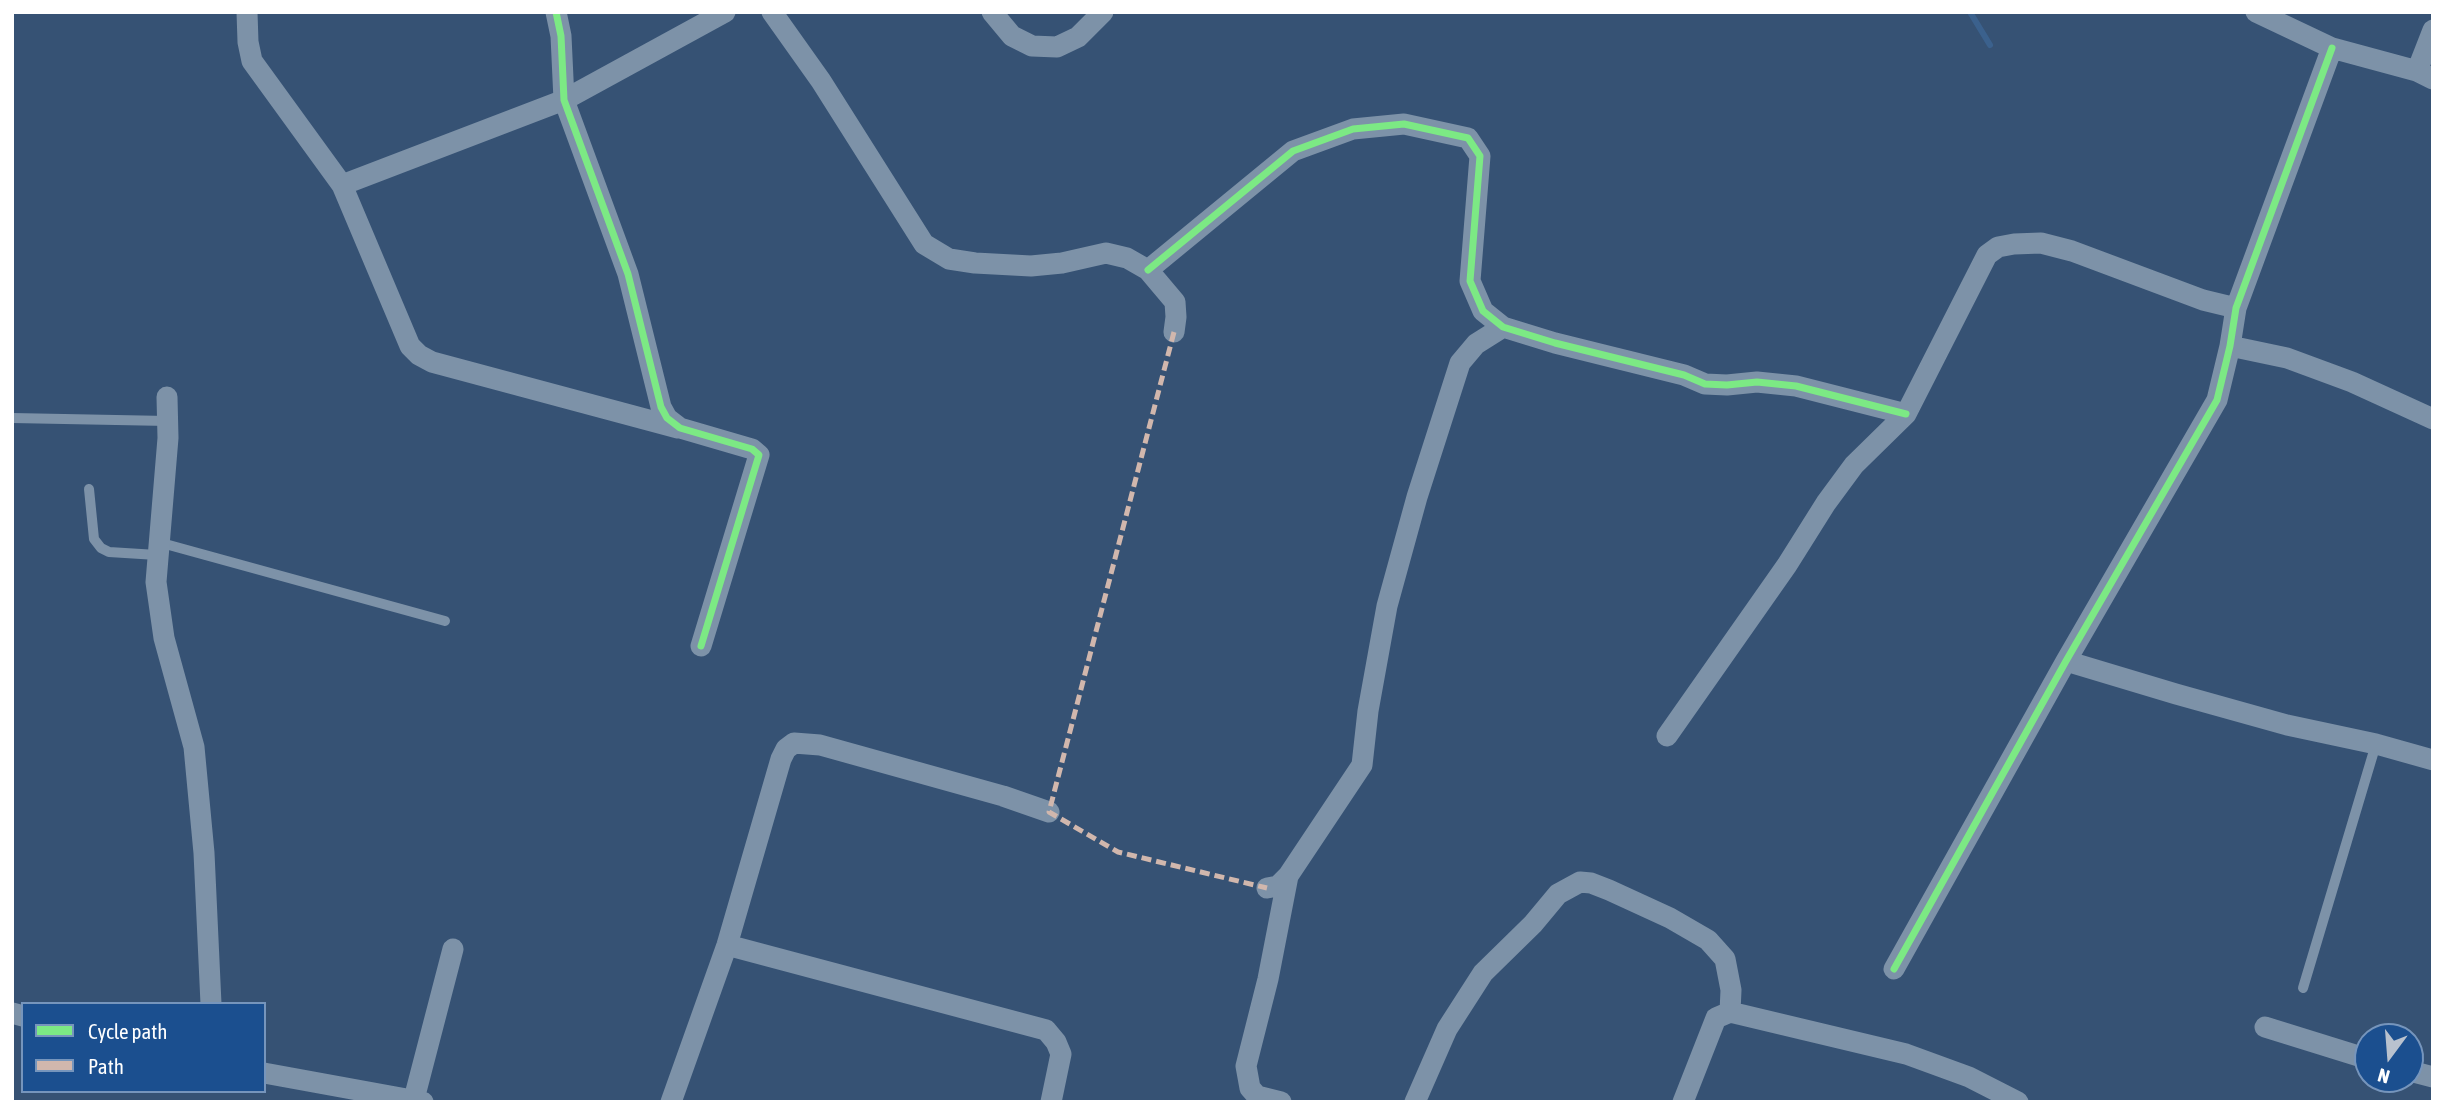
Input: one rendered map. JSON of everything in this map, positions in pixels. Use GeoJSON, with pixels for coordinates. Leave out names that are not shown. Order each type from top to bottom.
{"type":"FeatureCollection","features":[{"type":"Feature","properties":{"kind":"street"},"geometry":{"type":"LineString","coordinates":[[247,12],[252,61],[342,185],[410,346],[419,355],[432,362],[752,449],[759,455],[701,646]]}},
{"type":"Feature","properties":{"kind":"street"},"geometry":{"type":"LineString","coordinates":[[556,12],[561,36],[564,100],[628,274],[661,407],[667,418],[680,428]]}},
{"type":"Feature","properties":{"kind":"street"},"geometry":{"type":"LineString","coordinates":[[342,185],[564,100],[725,12]]}},
{"type":"Feature","properties":{"kind":"street"},"geometry":{"type":"LineString","coordinates":[[772,12],[821,81],[924,244],[949,258],[975,263],[1062,264],[1107,253],[1127,258],[1148,270],[1175,302],[1174,332]]}},
{"type":"Feature","properties":{"kind":"street"},"geometry":{"type":"LineString","coordinates":[[992,12],[1012,36],[1032,46],[1057,47],[1078,37],[1103,12]]}},
{"type":"Feature","properties":{"kind":"street"},"geometry":{"type":"LineString","coordinates":[[2256,12],[2332,48],[2425,75],[2433,30]]}},
{"type":"Feature","properties":{"kind":"street"},"geometry":{"type":"LineString","coordinates":[[1894,969],[2066,661],[2217,400],[2236,308],[2332,48]]}},
{"type":"Feature","properties":{"kind":"street"},"geometry":{"type":"LineString","coordinates":[[1148,270],[1293,151],[1353,129],[1404,124],[1468,138],[1480,156],[1470,281],[1483,311],[1503,327],[1555,343],[1685,375],[1705,384],[1757,382],[1796,386],[1906,414]]}},
{"type":"Feature","properties":{"kind":"street"},"geometry":{"type":"LineString","coordinates":[[1667,736],[1787,565],[1833,494],[1854,466],[1906,414],[1987,255],[1998,247],[2040,243],[2072,251],[2203,300],[2236,308]]}},
{"type":"Feature","properties":{"kind":"street"},"geometry":{"type":"LineString","coordinates":[[1267,888],[1278,886],[1288,876],[1362,765],[1368,711],[1387,606],[1417,497],[1452,387],[1460,363],[1476,344],[1503,327]]}},
{"type":"Feature","properties":{"kind":"street"},"geometry":{"type":"LineString","coordinates":[[2230,346],[2287,358],[2433,419]]}},
{"type":"Feature","properties":{"kind":"street"},"geometry":{"type":"LineString","coordinates":[[167,397],[168,438],[156,582],[164,638],[194,747],[204,853],[211,1002]]}},
{"type":"Feature","properties":{"kind":"street"},"geometry":{"type":"LineString","coordinates":[[2066,661],[2274,721],[2433,760]]}},
{"type":"Feature","properties":{"kind":"street"},"geometry":{"type":"LineString","coordinates":[[671,1102],[727,945],[786,749],[794,743],[806,743],[833,749],[1003,796],[1049,812]]}},
{"type":"Feature","properties":{"kind":"street"},"geometry":{"type":"LineString","coordinates":[[1281,1102],[1257,1096],[1250,1088],[1247,1066],[1268,979],[1288,876]]}},
{"type":"Feature","properties":{"kind":"street"},"geometry":{"type":"LineString","coordinates":[[1415,1102],[1447,1029],[1483,973],[1533,924],[1558,894],[1580,881],[1609,890],[1670,918],[1708,940],[1724,959],[1731,990],[1730,1012]]}},
{"type":"Feature","properties":{"kind":"street"},"geometry":{"type":"LineString","coordinates":[[727,945],[1046,1030],[1056,1042],[1061,1054],[1051,1102]]}},
{"type":"Feature","properties":{"kind":"street"},"geometry":{"type":"LineString","coordinates":[[266,1073],[418,1100],[453,949]]}},
{"type":"Feature","properties":{"kind":"street"},"geometry":{"type":"LineString","coordinates":[[1683,1102],[1716,1018],[1730,1012],[1906,1054],[1969,1077],[2018,1102]]}},
{"type":"Feature","properties":{"kind":"street"},"geometry":{"type":"LineString","coordinates":[[2265,1027],[2354,1055]]}},
{"type":"Feature","properties":{"kind":"lane"},"geometry":{"type":"LineString","coordinates":[[12,418],[167,421]]}},
{"type":"Feature","properties":{"kind":"lane"},"geometry":{"type":"LineString","coordinates":[[89,489],[94,539],[101,548],[109,552],[157,548],[445,621]]}},
{"type":"Feature","properties":{"kind":"lane"},"geometry":{"type":"LineString","coordinates":[[2303,988],[2376,744]]}},
{"type":"Feature","properties":{"kind":"waterway"},"geometry":{"type":"LineString","coordinates":[[1970,12],[1990,45]]}},
{"type":"Feature","properties":{"kind":"marked path"},"geometry":{"type":"LineString","coordinates":[[1174,332],[1049,812],[1118,852],[1267,888]]}},
{"type":"Feature","properties":{"kind":"cycle path"},"geometry":{"type":"LineString","coordinates":[[556,12],[561,36],[564,100],[628,274],[661,407],[667,418],[680,428],[752,449],[759,455],[701,646]]}},
{"type":"Feature","properties":{"kind":"cycle path"},"geometry":{"type":"LineString","coordinates":[[1894,969],[2066,661],[2217,400],[2236,308],[2332,48]]}},
{"type":"Feature","properties":{"kind":"cycle path"},"geometry":{"type":"LineString","coordinates":[[1148,270],[1293,151],[1353,129],[1404,124],[1468,138],[1480,156],[1470,281],[1483,311],[1503,327],[1555,343],[1684,375],[1705,384],[1757,382],[1796,386],[1906,414]]}}]}
